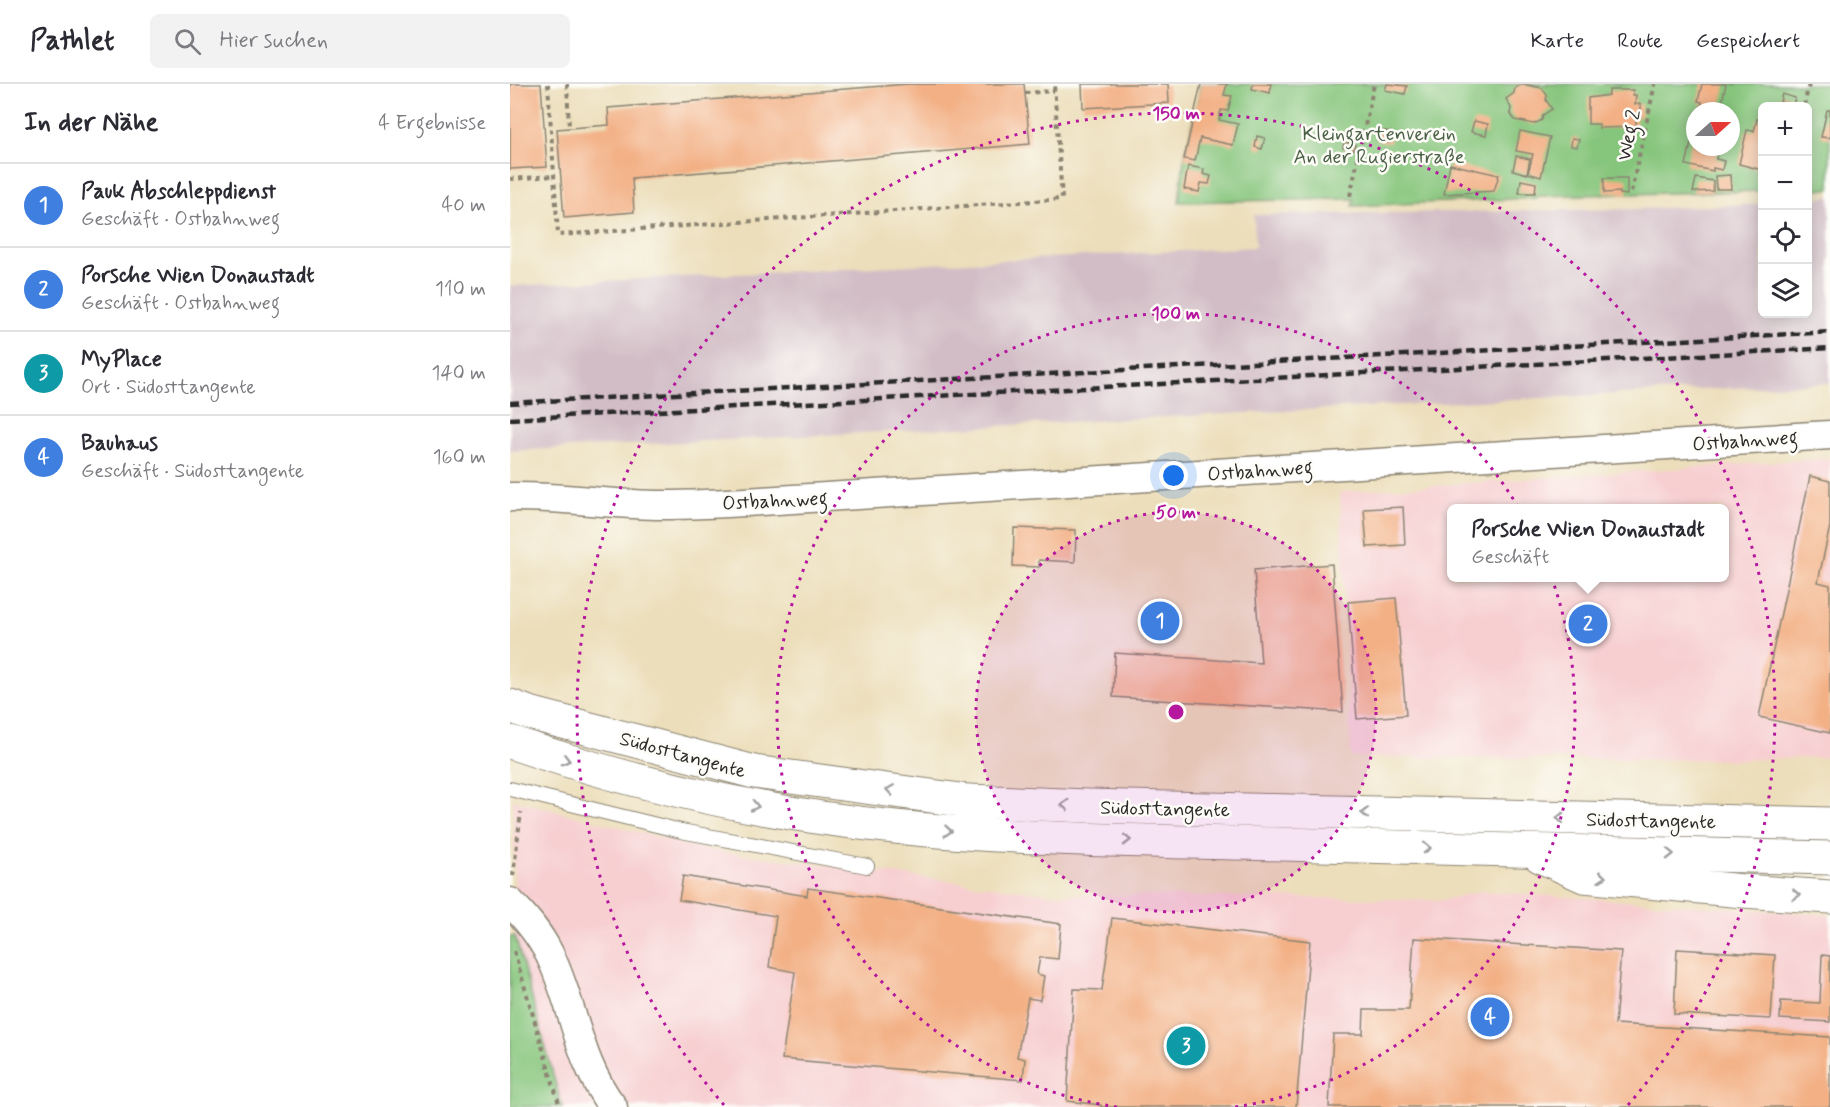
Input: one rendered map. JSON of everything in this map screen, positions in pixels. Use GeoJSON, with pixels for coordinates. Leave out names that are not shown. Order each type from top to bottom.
{"type":"FeatureCollection","features":[{"type":"Feature","properties":{"kind":"highway","name":"Südosttangente"},"geometry":{"type":"LineString","coordinates":[[510,706],[754,772],[968,801],[1830,824]]}},
{"type":"Feature","properties":{"kind":"highway","name":"Südosttangente"},"geometry":{"type":"LineString","coordinates":[[510,742],[549,756],[665,787],[772,810],[894,827],[1047,838],[1830,858]]}},
{"type":"Feature","properties":{"kind":"highway"},"geometry":{"type":"LineString","coordinates":[[1702,821],[1748,803],[1830,802]]}},
{"type":"Feature","properties":{"kind":"highway"},"geometry":{"type":"LineString","coordinates":[[1528,850],[1584,876],[1830,897]]}},
{"type":"Feature","properties":{"kind":"street","name":"Ostbahnweg"},"geometry":{"type":"LineString","coordinates":[[510,497],[541,496],[607,503],[664,505],[761,501],[1830,435]]}},
{"type":"Feature","properties":{"kind":"street"},"geometry":{"type":"LineString","coordinates":[[511,891],[553,962],[585,1058],[613,1107]]}},
{"type":"Feature","properties":{"kind":"lane"},"geometry":{"type":"LineString","coordinates":[[510,789],[681,831],[867,866]]}},
{"type":"Feature","properties":{"kind":"path"},"geometry":{"type":"LineString","coordinates":[[548,84],[558,235],[1062,199],[1054,84]]}},
{"type":"Feature","properties":{"kind":"path"},"geometry":{"type":"LineString","coordinates":[[567,84],[569,128]]}},
{"type":"Feature","properties":{"kind":"path"},"geometry":{"type":"LineString","coordinates":[[1350,196],[1374,84]]}},
{"type":"Feature","properties":{"kind":"path","name":"Weg 2"},"geometry":{"type":"LineString","coordinates":[[1631,192],[1655,84]]}},
{"type":"Feature","properties":{"kind":"path"},"geometry":{"type":"LineString","coordinates":[[1805,102],[1809,84]]}},
{"type":"Feature","properties":{"kind":"path"},"geometry":{"type":"LineString","coordinates":[[1025,93],[1054,91]]}},
{"type":"Feature","properties":{"kind":"path"},"geometry":{"type":"LineString","coordinates":[[510,179],[554,176]]}},
{"type":"Feature","properties":{"kind":"path"},"geometry":{"type":"LineString","coordinates":[[511,891],[524,793]]}},
{"type":"Feature","properties":{"kind":"path"},"geometry":{"type":"LineString","coordinates":[[511,941],[560,1107]]}},
{"type":"Feature","properties":{"kind":"shaded area"},"geometry":{"type":"Polygon","coordinates":[[[1830,196],[1830,383],[510,451],[510,286],[1255,247],[1254,215],[1634,209],[1758,204],[1758,318],[1812,318],[1812,200],[1830,196]]]}},
{"type":"Feature","properties":{"kind":"shaded area"},"geometry":{"type":"Polygon","coordinates":[[[1830,458],[1830,757],[1739,760],[1351,757],[1340,492],[1830,458]]]}},
{"type":"Feature","properties":{"kind":"shaded area"},"geometry":{"type":"Polygon","coordinates":[[[513,800],[708,850],[1051,894],[1443,900],[1481,891],[1830,915],[1830,1107],[562,1107],[515,936],[513,800]]]}},
{"type":"Feature","properties":{"kind":"green space","name":"Kleingartenverein An der Rugierstraße"},"geometry":{"type":"Polygon","coordinates":[[[1201,84],[1830,84],[1830,189],[1812,189],[1812,102],[1758,102],[1758,191],[1538,196],[1537,198],[1353,206],[1354,199],[1179,202],[1184,159],[1201,84]]]}},
{"type":"Feature","properties":{"kind":"green space"},"geometry":{"type":"Polygon","coordinates":[[[510,936],[515,936],[562,1107],[510,1107],[510,936]]]}},
{"type":"Feature","properties":{"kind":"building"},"geometry":{"type":"Polygon","coordinates":[[[510,84],[541,84],[547,167],[510,169],[510,84]]]}},
{"type":"Feature","properties":{"kind":"building"},"geometry":{"type":"Polygon","coordinates":[[[908,84],[1024,84],[1030,144],[632,178],[634,212],[564,218],[557,129],[609,125],[608,108],[908,84]]]}},
{"type":"Feature","properties":{"kind":"building"},"geometry":{"type":"Polygon","coordinates":[[[1082,84],[1168,84],[1169,103],[1083,108],[1082,84]]]}},
{"type":"Feature","properties":{"kind":"building"},"geometry":{"type":"Polygon","coordinates":[[[1201,84],[1227,84],[1224,95],[1232,96],[1228,111],[1221,110],[1219,120],[1238,124],[1233,145],[1200,138],[1195,161],[1184,159],[1201,84]]]}},
{"type":"Feature","properties":{"kind":"building"},"geometry":{"type":"Polygon","coordinates":[[[1253,84],[1271,84],[1270,93],[1252,89],[1253,84]]]}},
{"type":"Feature","properties":{"kind":"building"},"geometry":{"type":"Polygon","coordinates":[[[1387,84],[1407,86],[1405,94],[1385,90],[1387,84]]]}},
{"type":"Feature","properties":{"kind":"building"},"geometry":{"type":"Polygon","coordinates":[[[1522,84],[1542,88],[1552,109],[1543,115],[1542,120],[1534,124],[1515,120],[1510,113],[1511,108],[1506,99],[1514,93],[1515,88],[1522,84]]]}},
{"type":"Feature","properties":{"kind":"building"},"geometry":{"type":"Polygon","coordinates":[[[1702,84],[1726,84],[1722,102],[1698,101],[1702,84]]]}},
{"type":"Feature","properties":{"kind":"building"},"geometry":{"type":"Polygon","coordinates":[[[1609,90],[1633,90],[1633,95],[1636,95],[1635,104],[1641,104],[1641,117],[1636,117],[1636,127],[1599,128],[1599,124],[1588,124],[1588,98],[1609,95],[1609,90]]]}},
{"type":"Feature","properties":{"kind":"building"},"geometry":{"type":"Polygon","coordinates":[[[1782,94],[1795,98],[1794,102],[1780,102],[1782,94]]]}},
{"type":"Feature","properties":{"kind":"building"},"geometry":{"type":"Polygon","coordinates":[[[1827,110],[1830,110],[1830,138],[1821,137],[1827,110]]]}},
{"type":"Feature","properties":{"kind":"building"},"geometry":{"type":"Polygon","coordinates":[[[1758,119],[1758,169],[1739,164],[1747,130],[1754,131],[1758,119]]]}},
{"type":"Feature","properties":{"kind":"building"},"geometry":{"type":"Polygon","coordinates":[[[1474,121],[1488,124],[1486,135],[1471,132],[1474,121]]]}},
{"type":"Feature","properties":{"kind":"building"},"geometry":{"type":"Polygon","coordinates":[[[1379,130],[1391,132],[1390,143],[1377,140],[1379,130]]]}},
{"type":"Feature","properties":{"kind":"building"},"geometry":{"type":"Polygon","coordinates":[[[1520,131],[1550,137],[1541,177],[1528,173],[1533,154],[1516,151],[1520,131]]]}},
{"type":"Feature","properties":{"kind":"building"},"geometry":{"type":"Polygon","coordinates":[[[1257,136],[1265,138],[1262,149],[1255,147],[1257,136]]]}},
{"type":"Feature","properties":{"kind":"building"},"geometry":{"type":"Polygon","coordinates":[[[1572,138],[1579,139],[1577,147],[1571,146],[1572,138]]]}},
{"type":"Feature","properties":{"kind":"building"},"geometry":{"type":"Polygon","coordinates":[[[1344,142],[1355,144],[1354,150],[1343,148],[1344,142]]]}},
{"type":"Feature","properties":{"kind":"building"},"geometry":{"type":"Polygon","coordinates":[[[1516,156],[1530,159],[1527,174],[1513,170],[1516,156]]]}},
{"type":"Feature","properties":{"kind":"building"},"geometry":{"type":"Polygon","coordinates":[[[1688,156],[1716,156],[1716,159],[1724,161],[1722,170],[1713,168],[1713,171],[1686,165],[1688,156]]]}},
{"type":"Feature","properties":{"kind":"building"},"geometry":{"type":"Polygon","coordinates":[[[1450,164],[1499,175],[1494,191],[1444,194],[1450,164]]]}},
{"type":"Feature","properties":{"kind":"building"},"geometry":{"type":"Polygon","coordinates":[[[1188,166],[1204,169],[1203,174],[1211,176],[1209,184],[1201,183],[1199,192],[1184,189],[1188,166]]]}},
{"type":"Feature","properties":{"kind":"building"},"geometry":{"type":"Polygon","coordinates":[[[1730,175],[1731,189],[1716,189],[1715,176],[1730,175]]]}},
{"type":"Feature","properties":{"kind":"building"},"geometry":{"type":"Polygon","coordinates":[[[1604,178],[1627,178],[1627,195],[1620,194],[1620,192],[1604,193],[1604,178]]]}},
{"type":"Feature","properties":{"kind":"building"},"geometry":{"type":"Polygon","coordinates":[[[1696,178],[1713,181],[1713,191],[1693,192],[1696,178]]]}},
{"type":"Feature","properties":{"kind":"building"},"geometry":{"type":"Polygon","coordinates":[[[1521,180],[1536,183],[1535,193],[1519,193],[1521,180]]]}},
{"type":"Feature","properties":{"kind":"building"},"geometry":{"type":"Polygon","coordinates":[[[1810,476],[1830,481],[1830,526],[1818,582],[1830,585],[1830,733],[1759,717],[1810,476]]]}},
{"type":"Feature","properties":{"kind":"building"},"geometry":{"type":"Polygon","coordinates":[[[1403,507],[1405,545],[1367,547],[1364,509],[1403,507]]]}},
{"type":"Feature","properties":{"kind":"building"},"geometry":{"type":"Polygon","coordinates":[[[1014,528],[1076,530],[1075,562],[1039,560],[1039,567],[1013,566],[1014,528]]]}},
{"type":"Feature","properties":{"kind":"building"},"geometry":{"type":"Polygon","coordinates":[[[1332,564],[1343,712],[1113,697],[1115,653],[1261,663],[1254,570],[1332,564]]]}},
{"type":"Feature","properties":{"kind":"building"},"geometry":{"type":"Polygon","coordinates":[[[1396,598],[1406,715],[1357,719],[1348,602],[1396,598]]]}},
{"type":"Feature","properties":{"kind":"building"},"geometry":{"type":"Polygon","coordinates":[[[683,876],[807,896],[808,888],[1061,924],[1058,959],[1040,957],[1037,974],[1044,976],[1040,1000],[1028,998],[1017,1057],[1025,1059],[1023,1080],[782,1059],[795,972],[769,967],[776,916],[679,900],[683,876]]]}},
{"type":"Feature","properties":{"kind":"building"},"geometry":{"type":"Polygon","coordinates":[[[1112,918],[1310,941],[1296,1107],[1101,1107],[1101,1105],[1067,1101],[1074,989],[1102,990],[1112,918]]]}},
{"type":"Feature","properties":{"kind":"building"},"geometry":{"type":"Polygon","coordinates":[[[1414,938],[1621,951],[1615,1024],[1830,1037],[1830,1107],[1329,1107],[1333,1034],[1363,1034],[1364,1010],[1409,1010],[1414,938]]]}},
{"type":"Feature","properties":{"kind":"building"},"geometry":{"type":"Polygon","coordinates":[[[1677,949],[1775,955],[1771,1019],[1674,1014],[1677,949]]]}},
{"type":"Feature","properties":{"kind":"building"},"geometry":{"type":"Polygon","coordinates":[[[1822,955],[1830,956],[1830,1022],[1780,1019],[1781,1001],[1820,1003],[1822,955]]]}},
{"type":"Feature","properties":{"kind":"railway"},"geometry":{"type":"LineString","coordinates":[[510,403],[1830,332]]}},
{"type":"Feature","properties":{"kind":"railway"},"geometry":{"type":"LineString","coordinates":[[510,419],[1830,348]]}},
{"type":"Feature","properties":{"kind":"place","name":"Pauk Abschleppdienst"},"geometry":{"type":"Point","coordinates":[1160,621]}},
{"type":"Feature","properties":{"kind":"place","name":"Porsche Wien Donaustadt"},"geometry":{"type":"Point","coordinates":[1588,624]}},
{"type":"Feature","properties":{"kind":"place","name":"Bauhaus"},"geometry":{"type":"Point","coordinates":[1490,1017]}},
{"type":"Feature","properties":{"kind":"place","name":"MyPlace"},"geometry":{"type":"Point","coordinates":[1186,1046]}}]}
